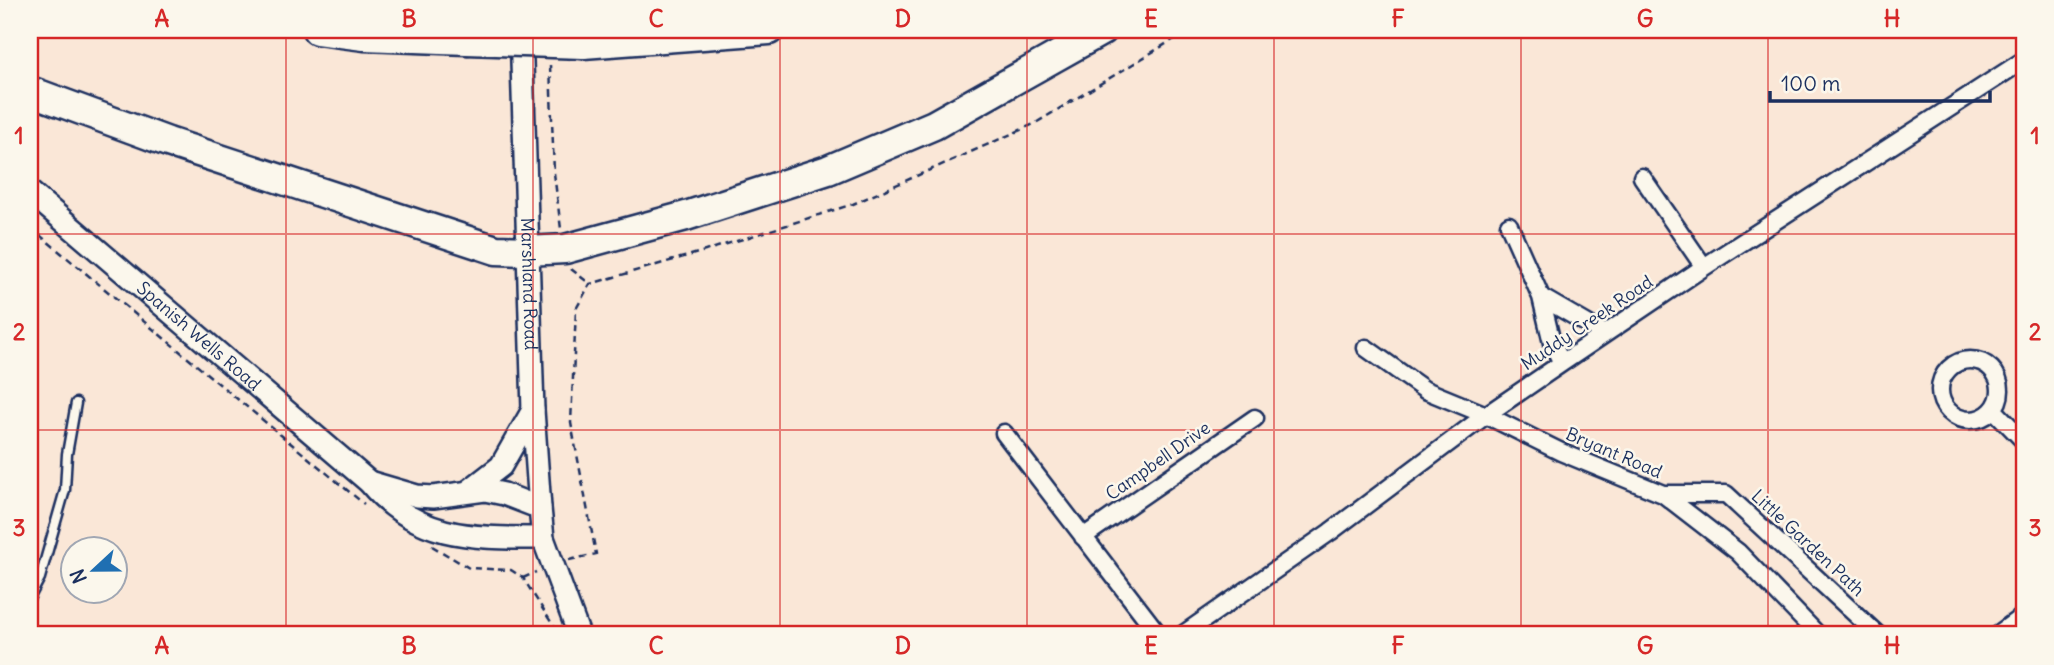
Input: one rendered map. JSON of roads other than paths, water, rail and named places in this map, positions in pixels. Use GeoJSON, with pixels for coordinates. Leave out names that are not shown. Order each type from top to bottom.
{"type":"FeatureCollection","features":[{"type":"Feature","properties":{"kind":"highway"},"geometry":{"type":"LineString","coordinates":[[317,30],[364,36],[583,44],[769,30]]}},
{"type":"Feature","properties":{"kind":"highway"},"geometry":{"type":"LineString","coordinates":[[30,91],[168,142],[496,250],[565,249],[686,216],[828,170],[934,125],[1103,30]]}},
{"type":"Feature","properties":{"kind":"street","name":"Marshland Road"},"geometry":{"type":"LineString","coordinates":[[521,30],[533,410],[543,538]]}},
{"type":"Feature","properties":{"kind":"street","name":"Muddy Creek Road"},"geometry":{"type":"LineString","coordinates":[[1182,635],[1330,533],[1486,415],[1562,363],[1704,267],[2024,60]]}},
{"type":"Feature","properties":{"kind":"street"},"geometry":{"type":"LineString","coordinates":[[1642,177],[1704,267]]}},
{"type":"Feature","properties":{"kind":"street","name":"Spanish Wells Road"},"geometry":{"type":"LineString","coordinates":[[30,192],[369,482],[384,500],[406,517],[446,532],[484,538],[543,538]]}},
{"type":"Feature","properties":{"kind":"street"},"geometry":{"type":"LineString","coordinates":[[1509,225],[1541,297],[1552,343],[1562,363]]}},
{"type":"Feature","properties":{"kind":"street"},"geometry":{"type":"LineString","coordinates":[[1541,297],[1605,334]]}},
{"type":"Feature","properties":{"kind":"street","name":"Bryant Road"},"geometry":{"type":"LineString","coordinates":[[1366,348],[1425,390],[1486,415],[1561,453],[1663,494],[1738,552],[1818,635]]}},
{"type":"Feature","properties":{"kind":"street"},"geometry":{"type":"LineString","coordinates":[[1993,409],[2024,441]]}},
{"type":"Feature","properties":{"kind":"street","name":"Spanish Wells Road"},"geometry":{"type":"LineString","coordinates":[[470,491],[501,466],[533,410]]}},
{"type":"Feature","properties":{"kind":"street","name":"Campbell Drive"},"geometry":{"type":"LineString","coordinates":[[1083,537],[1255,418]]}},
{"type":"Feature","properties":{"kind":"street"},"geometry":{"type":"LineString","coordinates":[[1004,433],[1159,635]]}},
{"type":"Feature","properties":{"kind":"street","name":"Spanish Wells Road"},"geometry":{"type":"LineString","coordinates":[[369,482],[417,496],[433,497],[485,490],[504,494],[540,508]]}},
{"type":"Feature","properties":{"kind":"street","name":"Little Garden Path"},"geometry":{"type":"LineString","coordinates":[[1663,494],[1726,494],[1878,635]]}},
{"type":"Feature","properties":{"kind":"street"},"geometry":{"type":"LineString","coordinates":[[543,538],[579,635]]}},
{"type":"Feature","properties":{"kind":"street"},"geometry":{"type":"LineString","coordinates":[[1997,635],[2024,615]]}},
{"type":"Feature","properties":{"kind":"street"},"geometry":{"type":"LineString","coordinates":[[1793,635],[1805,623]]}},
{"type":"Feature","properties":{"kind":"lane"},"geometry":{"type":"LineString","coordinates":[[30,597],[40,578],[65,490],[66,454],[76,403]]}}]}
